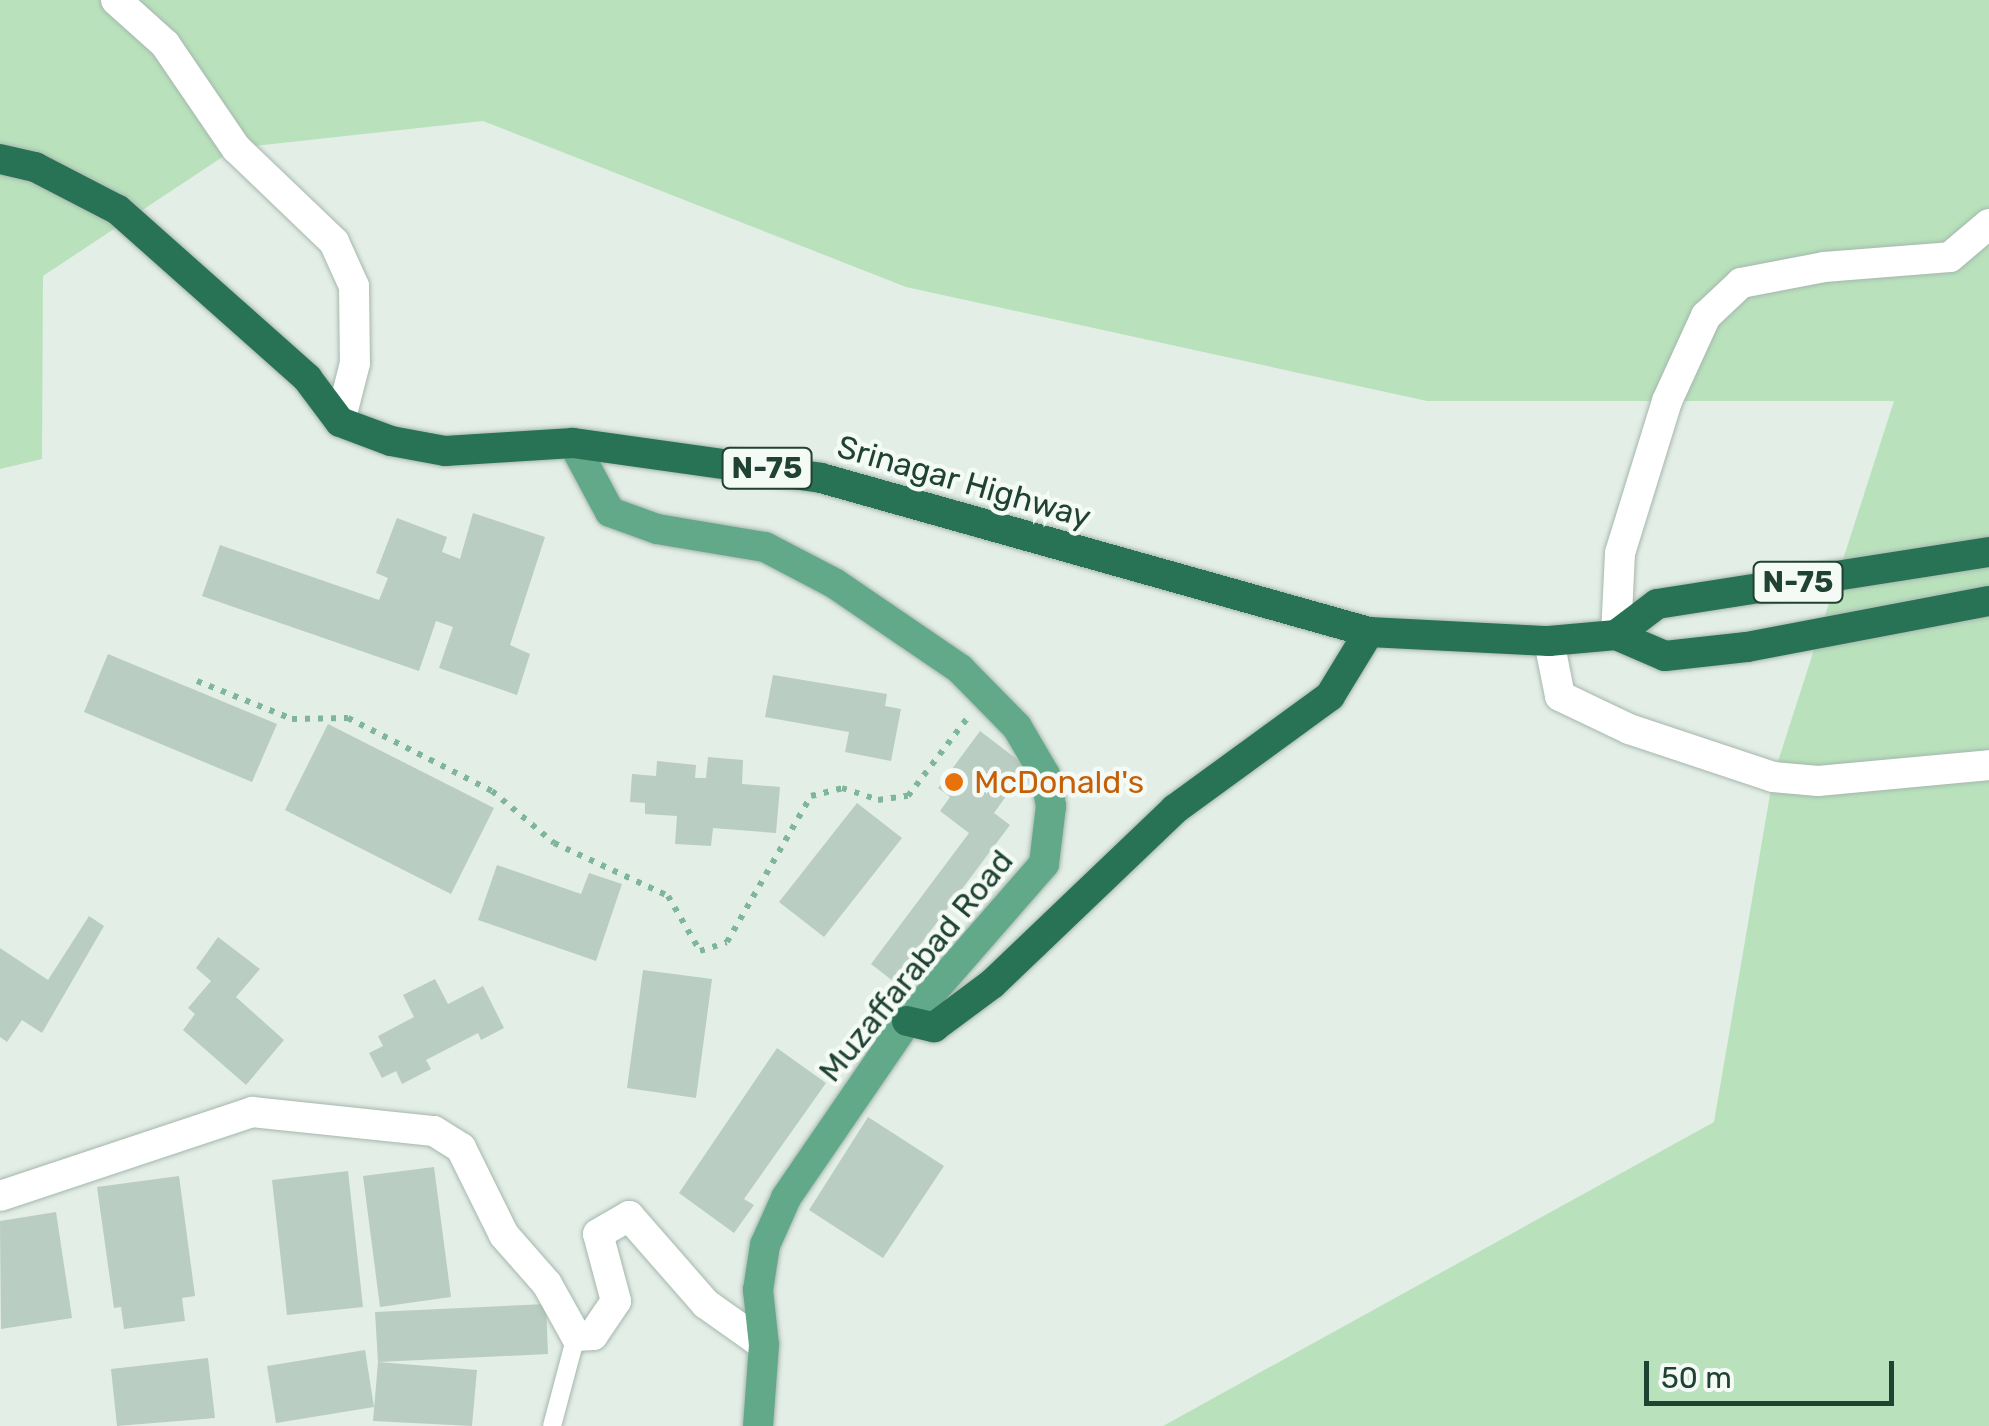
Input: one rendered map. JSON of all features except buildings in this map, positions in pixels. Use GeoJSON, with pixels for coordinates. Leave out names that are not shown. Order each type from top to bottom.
{"type":"FeatureCollection","features":[{"type":"Feature","properties":{"kind":"highway"},"geometry":{"type":"LineString","coordinates":[[0,159],[35,167],[118,210],[307,378],[340,422]]}},
{"type":"Feature","properties":{"kind":"highway","name":"Srinagar Highway"},"geometry":{"type":"LineString","coordinates":[[340,422],[444,452],[572,443],[821,478],[1369,632],[1549,641],[1616,635]]}},
{"type":"Feature","properties":{"kind":"highway","name":"N-75"},"geometry":{"type":"LineString","coordinates":[[1989,552],[1657,604],[1616,635],[1665,656],[1747,647],[1989,601]]}},
{"type":"Feature","properties":{"kind":"highway"},"geometry":{"type":"LineString","coordinates":[[907,1022],[934,1028],[992,984],[1175,809],[1330,696],[1369,632]]}},
{"type":"Feature","properties":{"kind":"main road","name":"Muzaffarabad Road"},"geometry":{"type":"LineString","coordinates":[[572,443],[610,512],[657,529],[765,548],[834,582],[960,670],[1017,727],[1045,775],[1051,806],[1044,864],[907,1022],[821,1143],[765,1245],[758,1290],[764,1345],[758,1426]]}},
{"type":"Feature","properties":{"kind":"street"},"geometry":{"type":"LineString","coordinates":[[116,0],[166,44],[236,148],[334,242],[354,286],[356,363],[340,422]]}},
{"type":"Feature","properties":{"kind":"street"},"geometry":{"type":"LineString","coordinates":[[1616,635],[1620,554],[1667,400],[1706,316],[1741,283],[1824,267],[1950,257],[1989,224]]}},
{"type":"Feature","properties":{"kind":"street"},"geometry":{"type":"LineString","coordinates":[[1549,641],[1560,696],[1628,729],[1773,777],[1818,781],[1989,765]]}},
{"type":"Feature","properties":{"kind":"street"},"geometry":{"type":"LineString","coordinates":[[0,1196],[252,1112],[434,1130],[461,1148],[504,1235],[547,1284],[576,1336],[592,1335],[616,1300],[598,1234],[628,1216],[706,1304],[764,1345]]}},
{"type":"Feature","properties":{"kind":"lane"},"geometry":{"type":"LineString","coordinates":[[552,1426],[576,1336]]}},
{"type":"Feature","properties":{"kind":"path"},"geometry":{"type":"LineString","coordinates":[[197,682],[292,719],[348,718],[492,792],[554,843],[668,896],[700,951],[726,942],[811,796],[842,788],[878,800],[908,796],[984,697]]}},
{"type":"Feature","properties":{"kind":"green space"},"geometry":{"type":"Polygon","coordinates":[[[0,0],[1989,0],[1989,1426],[1163,1426],[1714,1122],[1773,777],[1894,401],[1427,401],[906,287],[483,121],[236,148],[43,276],[42,459],[0,469],[0,0]]]}},
{"type":"Feature","properties":{"kind":"place","name":"McDonald's"},"geometry":{"type":"Point","coordinates":[954,782]}}]}
